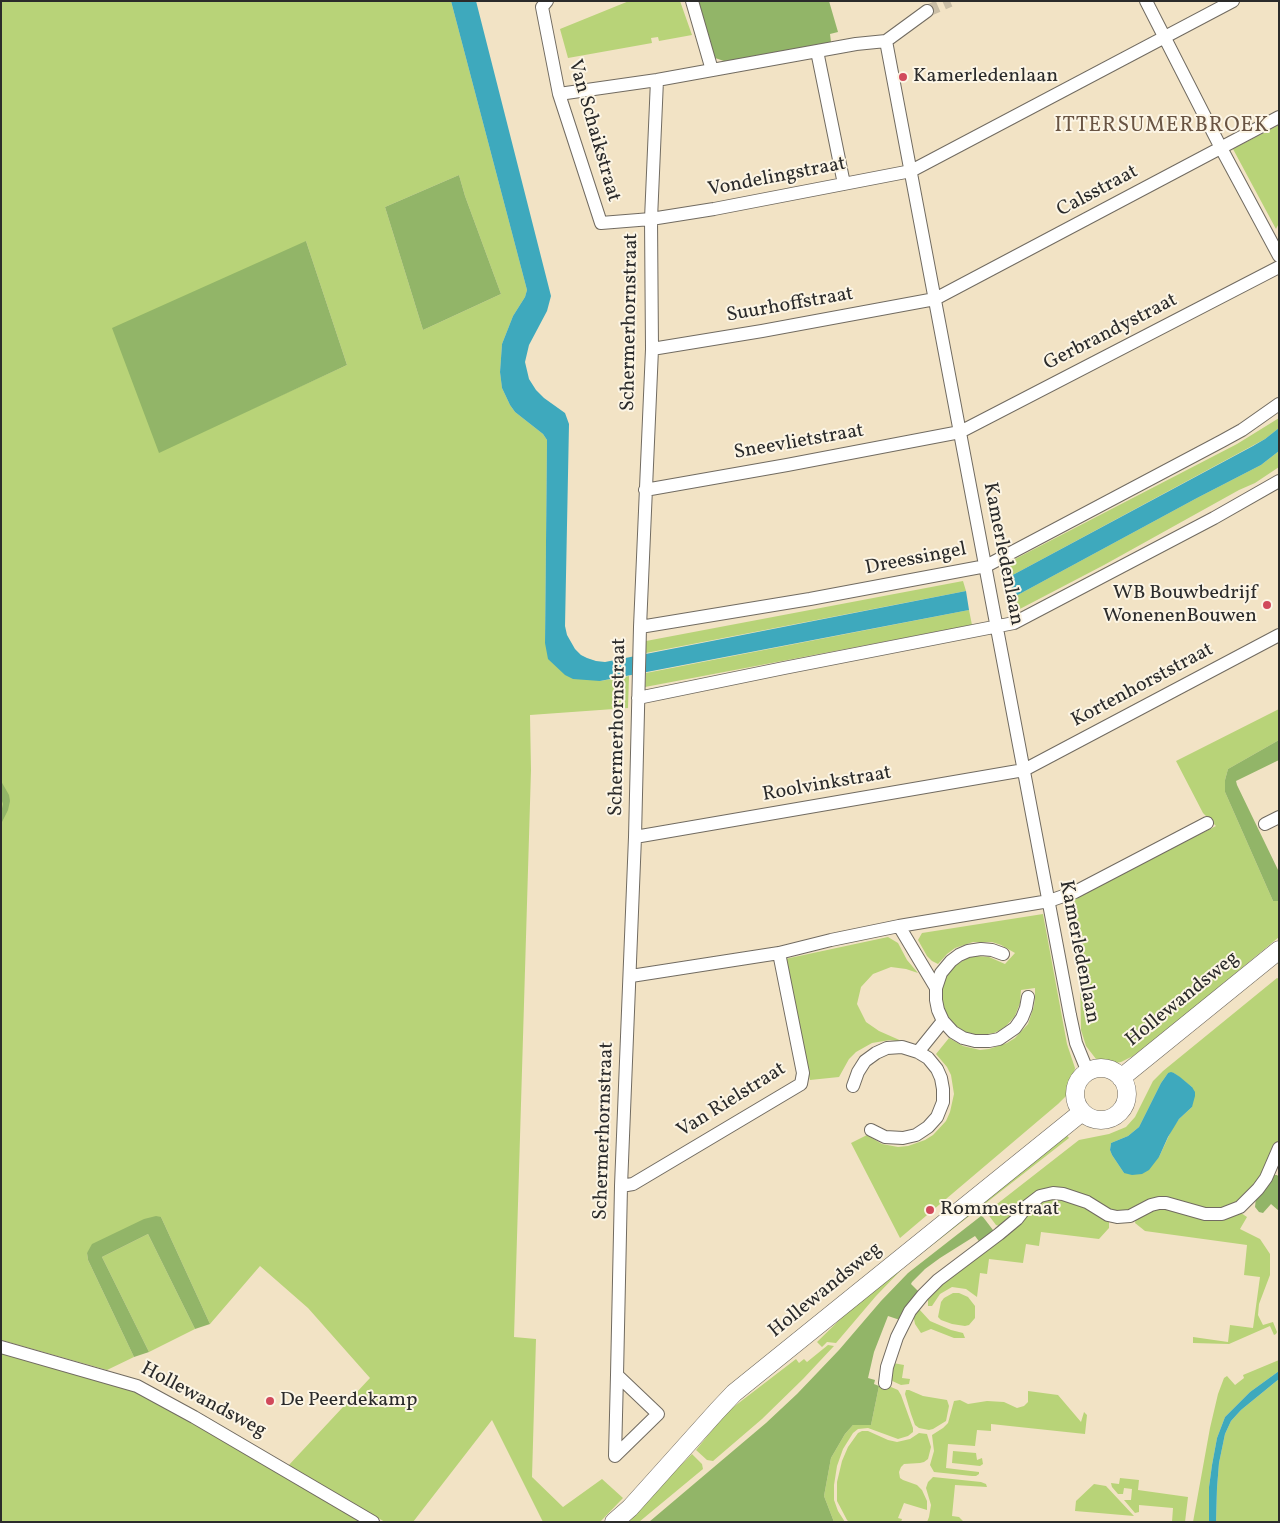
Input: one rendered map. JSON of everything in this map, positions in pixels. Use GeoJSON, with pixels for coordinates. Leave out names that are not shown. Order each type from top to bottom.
{"type":"FeatureCollection","features":[{"type":"Feature","properties":{"kind":"main road","name":"Hollewandsweg"},"geometry":{"type":"LineString","coordinates":[[1121,1078],[1277,956]]}},
{"type":"Feature","properties":{"kind":"main road"},"geometry":{"type":"LineString","coordinates":[[1098,1068],[1115,1072],[1121,1078],[1126,1087],[1126,1097],[1124,1106],[1118,1114],[1109,1119],[1098,1120],[1090,1118],[1077,1106],[1075,1090],[1082,1075],[1098,1068]]}},
{"type":"Feature","properties":{"kind":"main road","name":"Hollewandsweg"},"geometry":{"type":"LineString","coordinates":[[614,1522],[630,1508],[734,1393],[1082,1112]]}},
{"type":"Feature","properties":{"kind":"street","name":"Van Schaikstraat"},"geometry":{"type":"LineString","coordinates":[[547,1],[542,7],[560,94],[600,223],[651,219]]}},
{"type":"Feature","properties":{"kind":"street"},"geometry":{"type":"LineString","coordinates":[[692,1],[712,70]]}},
{"type":"Feature","properties":{"kind":"street"},"geometry":{"type":"LineString","coordinates":[[1146,1],[1221,148],[1274,235],[1279,256]]}},
{"type":"Feature","properties":{"kind":"street","name":"Vondelingstraat"},"geometry":{"type":"LineString","coordinates":[[651,219],[756,202],[911,172],[1233,1]]}},
{"type":"Feature","properties":{"kind":"street"},"geometry":{"type":"LineString","coordinates":[[560,94],[657,80],[856,44],[886,41],[927,11]]}},
{"type":"Feature","properties":{"kind":"street","name":"Kamerledenlaan"},"geometry":{"type":"LineString","coordinates":[[886,41],[1072,1024],[1076,1043],[1089,1071]]}},
{"type":"Feature","properties":{"kind":"street"},"geometry":{"type":"LineString","coordinates":[[817,51],[844,184]]}},
{"type":"Feature","properties":{"kind":"street","name":"Schermerhornstraat"},"geometry":{"type":"LineString","coordinates":[[617,1375],[658,1414],[615,1456],[621,1186],[631,976],[644,490],[652,349],[651,219],[657,80]]}},
{"type":"Feature","properties":{"kind":"street","name":"Calsstraat"},"geometry":{"type":"LineString","coordinates":[[935,299],[1279,117]]}},
{"type":"Feature","properties":{"kind":"street","name":"Gerbrandystraat"},"geometry":{"type":"LineString","coordinates":[[960,432],[1279,267]]}},
{"type":"Feature","properties":{"kind":"street","name":"Suurhoffstraat"},"geometry":{"type":"LineString","coordinates":[[652,349],[935,299]]}},
{"type":"Feature","properties":{"kind":"street","name":"Dreessingel"},"geometry":{"type":"LineString","coordinates":[[640,627],[810,599],[986,566],[1242,430],[1279,404]]}},
{"type":"Feature","properties":{"kind":"street","name":"Sneevlietstraat"},"geometry":{"type":"LineString","coordinates":[[644,490],[786,466],[960,432]]}},
{"type":"Feature","properties":{"kind":"street"},"geometry":{"type":"LineString","coordinates":[[638,698],[1014,623],[1205,523],[1279,481]]}},
{"type":"Feature","properties":{"kind":"street","name":"Kortenhorststraat"},"geometry":{"type":"LineString","coordinates":[[1024,770],[1279,635]]}},
{"type":"Feature","properties":{"kind":"street","name":"Roolvinkstraat"},"geometry":{"type":"LineString","coordinates":[[635,838],[1024,770]]}},
{"type":"Feature","properties":{"kind":"street"},"geometry":{"type":"LineString","coordinates":[[1265,824],[1279,817]]}},
{"type":"Feature","properties":{"kind":"street"},"geometry":{"type":"LineString","coordinates":[[631,976],[779,953],[900,926],[1049,901],[1075,892],[1207,823]]}},
{"type":"Feature","properties":{"kind":"street"},"geometry":{"type":"LineString","coordinates":[[900,926],[936,988]]}},
{"type":"Feature","properties":{"kind":"street"},"geometry":{"type":"LineString","coordinates":[[1003,954],[981,949],[968,951],[950,961],[941,973],[936,988],[938,1010],[944,1021],[953,1032],[963,1038],[975,1041],[998,1039],[1015,1028],[1022,1018],[1028,998]]}},
{"type":"Feature","properties":{"kind":"street","name":"Van Rielstraat"},"geometry":{"type":"LineString","coordinates":[[621,1186],[633,1184],[801,1084],[803,1074],[779,953]]}},
{"type":"Feature","properties":{"kind":"street"},"geometry":{"type":"LineString","coordinates":[[918,1052],[944,1021]]}},
{"type":"Feature","properties":{"kind":"street"},"geometry":{"type":"LineString","coordinates":[[853,1086],[858,1072],[865,1061],[876,1053],[888,1048],[902,1047],[918,1052],[928,1058],[937,1069],[941,1078],[943,1089],[942,1102],[937,1117],[928,1128],[916,1135],[903,1138],[885,1137],[871,1130]]}},
{"type":"Feature","properties":{"kind":"street"},"geometry":{"type":"LineString","coordinates":[[885,1383],[887,1367],[897,1337],[910,1311],[923,1295],[938,1280],[1006,1229],[1027,1206],[1040,1196],[1053,1193],[1063,1194],[1087,1202],[1108,1215],[1117,1217],[1130,1216],[1159,1203],[1166,1203],[1206,1214],[1222,1214],[1240,1207],[1258,1189],[1266,1178],[1279,1148]]}},
{"type":"Feature","properties":{"kind":"street","name":"Hollewandsweg"},"geometry":{"type":"LineString","coordinates":[[1,1347],[137,1386],[194,1417],[373,1522]]}},
{"type":"Feature","properties":{"kind":"green space"},"geometry":{"type":"Polygon","coordinates":[[[1,1],[451,1],[527,290],[525,297],[513,316],[502,344],[500,372],[502,388],[510,405],[515,412],[543,434],[547,440],[545,643],[600,681],[629,676],[628,708],[530,715],[531,770],[514,1337],[536,1339],[532,1477],[563,1507],[602,1479],[623,1498],[600,1522],[543,1522],[492,1420],[413,1522],[385,1522],[288,1466],[370,1378],[308,1308],[260,1266],[210,1324],[161,1217],[87,1253],[88,1260],[134,1357],[107,1370],[1,1340],[1,1]],[[459,175],[385,207],[423,330],[501,294],[459,175]],[[306,241],[232,418],[347,365],[306,241]]]}},
{"type":"Feature","properties":{"kind":"green space"},"geometry":{"type":"Polygon","coordinates":[[[629,1],[680,1],[692,35],[659,41],[658,37],[651,38],[652,43],[568,58],[560,29],[629,1]]]}},
{"type":"Feature","properties":{"kind":"green space"},"geometry":{"type":"Polygon","coordinates":[[[697,1],[829,1],[838,32],[830,34],[831,42],[727,62],[715,58],[697,1]]]}},
{"type":"Feature","properties":{"kind":"green space"},"geometry":{"type":"Polygon","coordinates":[[[1279,125],[1279,223],[1276,229],[1233,149],[1279,125]]]}},
{"type":"Feature","properties":{"kind":"green space"},"geometry":{"type":"Polygon","coordinates":[[[459,175],[501,294],[423,330],[385,207],[459,175]]]}},
{"type":"Feature","properties":{"kind":"green space"},"geometry":{"type":"Polygon","coordinates":[[[306,241],[347,365],[159,453],[112,328],[306,241]]]}},
{"type":"Feature","properties":{"kind":"green space"},"geometry":{"type":"Polygon","coordinates":[[[1279,418],[1279,428],[1265,439],[1009,577],[1007,565],[1015,559],[1237,444],[1279,418]]]}},
{"type":"Feature","properties":{"kind":"green space"},"geometry":{"type":"Polygon","coordinates":[[[1279,451],[1279,467],[1255,483],[1016,611],[1014,597],[1261,465],[1279,451]]]}},
{"type":"Feature","properties":{"kind":"green space"},"geometry":{"type":"Polygon","coordinates":[[[963,581],[966,591],[646,653],[646,641],[963,581]]]}},
{"type":"Feature","properties":{"kind":"green space"},"geometry":{"type":"Polygon","coordinates":[[[969,610],[972,625],[645,687],[646,673],[969,610]]]}},
{"type":"Feature","properties":{"kind":"green space"},"geometry":{"type":"Polygon","coordinates":[[[1279,709],[1279,740],[1228,769],[1225,780],[1225,792],[1273,901],[1279,901],[1279,937],[1133,1056],[1115,1063],[1102,1062],[1096,1059],[1086,1046],[1081,1030],[1080,979],[1085,976],[1070,900],[1216,826],[1203,813],[1176,761],[1279,709]]]}},
{"type":"Feature","properties":{"kind":"green space"},"geometry":{"type":"Polygon","coordinates":[[[1279,740],[1279,760],[1236,781],[1279,872],[1279,901],[1273,901],[1225,792],[1225,780],[1228,769],[1279,740]]]}},
{"type":"Feature","properties":{"kind":"green space"},"geometry":{"type":"Polygon","coordinates":[[[1,781],[9,795],[10,801],[1,824],[3,804],[1,781]]]}},
{"type":"Feature","properties":{"kind":"green space"},"geometry":{"type":"Polygon","coordinates":[[[1043,914],[1067,1044],[1075,1068],[1070,1092],[900,1238],[851,1143],[867,1135],[882,1144],[898,1147],[908,1146],[933,1135],[946,1121],[954,1094],[951,1075],[936,1054],[949,1038],[963,1046],[980,1050],[1007,1043],[1015,1038],[1028,1024],[1035,997],[1035,988],[1021,990],[1020,1003],[1015,1016],[1000,1030],[982,1035],[967,1033],[956,1026],[944,1009],[942,988],[947,975],[956,965],[968,958],[975,956],[989,957],[1005,964],[1015,953],[992,942],[973,942],[955,948],[938,964],[927,956],[918,940],[922,933],[1043,914]]]}},
{"type":"Feature","properties":{"kind":"green space"},"geometry":{"type":"Polygon","coordinates":[[[888,937],[898,943],[907,960],[918,973],[891,967],[873,974],[861,987],[857,1004],[866,1022],[879,1031],[904,1042],[890,1040],[872,1043],[856,1052],[849,1059],[839,1077],[810,1080],[785,959],[888,937]]]}},
{"type":"Feature","properties":{"kind":"green space"},"geometry":{"type":"Polygon","coordinates":[[[1277,978],[1279,979],[1279,1139],[1262,1176],[1237,1203],[1221,1210],[1194,1207],[1134,1209],[1118,1212],[1058,1189],[1017,1212],[999,1226],[996,1225],[987,1213],[988,1211],[1079,1140],[1109,1134],[1126,1127],[1135,1117],[1153,1081],[1277,978]],[[1168,1073],[1161,1083],[1139,1127],[1128,1136],[1111,1143],[1110,1150],[1112,1155],[1124,1173],[1159,1157],[1173,1127],[1192,1107],[1192,1087],[1174,1073],[1168,1073]]]}},
{"type":"Feature","properties":{"kind":"green space"},"geometry":{"type":"Polygon","coordinates":[[[1065,1133],[1069,1138],[903,1268],[836,1343],[827,1342],[822,1347],[817,1342],[867,1293],[1065,1133]]]}},
{"type":"Feature","properties":{"kind":"green space"},"geometry":{"type":"Polygon","coordinates":[[[1273,1175],[1279,1177],[1279,1211],[1271,1204],[1263,1213],[1259,1212],[1255,1207],[1256,1197],[1273,1175]]]}},
{"type":"Feature","properties":{"kind":"green space"},"geometry":{"type":"Polygon","coordinates":[[[1053,1197],[1085,1206],[1106,1219],[1109,1222],[1109,1228],[1099,1239],[1041,1232],[1039,1246],[1026,1244],[1023,1263],[989,1259],[987,1274],[980,1273],[977,1297],[966,1289],[952,1287],[940,1294],[932,1306],[928,1306],[928,1298],[935,1290],[1038,1202],[1053,1197]]]}},
{"type":"Feature","properties":{"kind":"green space"},"geometry":{"type":"Polygon","coordinates":[[[1157,1207],[1241,1213],[1247,1217],[1240,1229],[1260,1239],[1270,1254],[1270,1275],[1259,1304],[1258,1315],[1263,1325],[1273,1322],[1276,1334],[1274,1335],[1270,1326],[1229,1344],[1193,1343],[1193,1337],[1228,1342],[1230,1325],[1253,1328],[1260,1277],[1244,1275],[1247,1245],[1145,1231],[1135,1223],[1136,1218],[1157,1207]]]}},
{"type":"Feature","properties":{"kind":"green space"},"geometry":{"type":"Polygon","coordinates":[[[156,1216],[161,1217],[210,1324],[195,1329],[148,1234],[102,1257],[149,1352],[134,1357],[88,1260],[87,1253],[92,1244],[144,1219],[156,1216]]]}},
{"type":"Feature","properties":{"kind":"green space"},"geometry":{"type":"Polygon","coordinates":[[[981,1216],[993,1230],[992,1235],[981,1244],[975,1236],[925,1269],[911,1284],[919,1292],[900,1320],[888,1316],[874,1352],[868,1378],[875,1380],[874,1384],[879,1386],[871,1425],[853,1425],[845,1434],[831,1458],[824,1496],[834,1522],[649,1522],[766,1423],[797,1394],[908,1273],[981,1216]]]}},
{"type":"Feature","properties":{"kind":"green space"},"geometry":{"type":"Polygon","coordinates":[[[148,1234],[195,1329],[149,1352],[102,1257],[148,1234]]]}},
{"type":"Feature","properties":{"kind":"green space"},"geometry":{"type":"Polygon","coordinates":[[[953,1293],[959,1293],[968,1297],[975,1306],[975,1318],[969,1325],[952,1324],[938,1317],[941,1302],[953,1293]]]}},
{"type":"Feature","properties":{"kind":"green space"},"geometry":{"type":"Polygon","coordinates":[[[919,1309],[930,1321],[963,1333],[965,1338],[954,1338],[931,1329],[921,1333],[914,1319],[914,1315],[919,1309]]]}},
{"type":"Feature","properties":{"kind":"green space"},"geometry":{"type":"Polygon","coordinates":[[[828,1345],[834,1346],[803,1379],[762,1419],[713,1461],[707,1460],[696,1450],[727,1412],[796,1359],[799,1363],[804,1359],[807,1362],[828,1345]]]}},
{"type":"Feature","properties":{"kind":"green space"},"geometry":{"type":"Polygon","coordinates":[[[1,1351],[115,1384],[148,1396],[365,1522],[1,1522],[1,1351]]]}},
{"type":"Feature","properties":{"kind":"green space"},"geometry":{"type":"Polygon","coordinates":[[[1279,1360],[1279,1371],[1250,1392],[1225,1417],[1217,1438],[1212,1465],[1209,1487],[1209,1522],[1193,1522],[1210,1428],[1224,1378],[1227,1376],[1235,1385],[1244,1378],[1243,1375],[1279,1360]]]}},
{"type":"Feature","properties":{"kind":"green space"},"geometry":{"type":"Polygon","coordinates":[[[893,1363],[904,1365],[902,1378],[910,1379],[909,1384],[901,1385],[890,1380],[893,1363]]]}},
{"type":"Feature","properties":{"kind":"green space"},"geometry":{"type":"Polygon","coordinates":[[[1279,1379],[1279,1522],[1216,1522],[1219,1463],[1225,1434],[1231,1421],[1241,1410],[1279,1379]]]}},
{"type":"Feature","properties":{"kind":"green space"},"geometry":{"type":"Polygon","coordinates":[[[879,1386],[898,1390],[913,1432],[908,1436],[898,1439],[868,1428],[858,1429],[853,1433],[843,1449],[837,1466],[834,1485],[834,1500],[845,1522],[834,1522],[824,1496],[831,1458],[845,1434],[853,1425],[871,1425],[879,1386]]]}},
{"type":"Feature","properties":{"kind":"green space"},"geometry":{"type":"Polygon","coordinates":[[[906,1390],[923,1396],[947,1400],[949,1406],[946,1421],[929,1430],[915,1425],[905,1394],[906,1390]]]}},
{"type":"Feature","properties":{"kind":"green space"},"geometry":{"type":"Polygon","coordinates":[[[1028,1391],[1058,1395],[1081,1422],[1084,1412],[1087,1415],[1085,1434],[991,1424],[991,1431],[977,1430],[975,1446],[948,1444],[946,1468],[979,1472],[979,1474],[972,1476],[934,1472],[930,1465],[934,1451],[932,1435],[948,1423],[954,1401],[960,1400],[968,1404],[987,1401],[1004,1402],[1017,1408],[1024,1406],[1028,1402],[1028,1391]]]}},
{"type":"Feature","properties":{"kind":"green space"},"geometry":{"type":"Polygon","coordinates":[[[868,1431],[897,1442],[910,1439],[919,1433],[927,1434],[931,1447],[928,1459],[920,1463],[904,1464],[899,1472],[900,1478],[917,1485],[922,1490],[927,1501],[927,1510],[904,1503],[898,1518],[902,1519],[901,1522],[849,1522],[847,1520],[837,1501],[837,1482],[842,1461],[848,1447],[858,1433],[868,1431]]]}},
{"type":"Feature","properties":{"kind":"green space"},"geometry":{"type":"Polygon","coordinates":[[[953,1451],[976,1453],[977,1460],[982,1458],[983,1464],[980,1466],[952,1463],[953,1451]]]}},
{"type":"Feature","properties":{"kind":"green space"},"geometry":{"type":"Polygon","coordinates":[[[692,1454],[702,1464],[703,1469],[639,1522],[623,1522],[653,1490],[692,1454]]]}},
{"type":"Feature","properties":{"kind":"green space"},"geometry":{"type":"Polygon","coordinates":[[[933,1477],[981,1482],[986,1484],[987,1487],[955,1485],[952,1516],[959,1517],[964,1522],[927,1522],[931,1505],[926,1488],[928,1482],[933,1477]]]}},
{"type":"Feature","properties":{"kind":"green space"},"geometry":{"type":"Polygon","coordinates":[[[1120,1478],[1139,1480],[1138,1490],[1188,1497],[1185,1522],[1172,1522],[1173,1508],[1139,1505],[1139,1512],[1135,1513],[1124,1500],[1131,1500],[1132,1489],[1124,1488],[1123,1494],[1118,1494],[1112,1487],[1111,1483],[1119,1484],[1120,1478]]]}},
{"type":"Feature","properties":{"kind":"green space"},"geometry":{"type":"Polygon","coordinates":[[[1094,1484],[1106,1486],[1134,1516],[1075,1511],[1076,1501],[1094,1484]]]}},
{"type":"Feature","properties":{"kind":"water"},"geometry":{"type":"Polygon","coordinates":[[[451,1],[476,1],[551,296],[547,311],[529,345],[525,362],[529,379],[536,390],[565,413],[569,424],[565,626],[567,635],[575,649],[587,658],[605,662],[966,591],[969,610],[600,681],[573,679],[565,675],[548,659],[545,643],[547,440],[543,434],[515,412],[510,405],[502,388],[500,372],[502,344],[513,316],[525,297],[527,290],[451,1]]]}},
{"type":"Feature","properties":{"kind":"water"},"geometry":{"type":"Polygon","coordinates":[[[1279,428],[1279,451],[1261,465],[1014,597],[1009,577],[1253,446],[1279,428]]]}},
{"type":"Feature","properties":{"kind":"water"},"geometry":{"type":"Polygon","coordinates":[[[1171,1072],[1192,1087],[1195,1092],[1192,1107],[1179,1119],[1159,1157],[1149,1170],[1142,1174],[1132,1175],[1124,1173],[1112,1155],[1110,1150],[1111,1143],[1128,1136],[1139,1127],[1161,1083],[1168,1073],[1171,1072]]]}},
{"type":"Feature","properties":{"kind":"water"},"geometry":{"type":"Polygon","coordinates":[[[1279,1371],[1279,1379],[1241,1410],[1231,1421],[1225,1434],[1219,1463],[1216,1522],[1209,1522],[1209,1487],[1212,1465],[1217,1438],[1225,1417],[1250,1392],[1279,1371]]]}},
{"type":"Feature","properties":{"kind":"tunnel"},"geometry":{"type":"LineString","coordinates":[[927,11],[950,1]]}},
{"type":"Feature","properties":{"kind":"place","name":"Kamerledenlaan"},"geometry":{"type":"Point","coordinates":[903,77]}},
{"type":"Feature","properties":{"kind":"place","name":"WB Bouwbedrijf WonenenBouwen"},"geometry":{"type":"Point","coordinates":[1267,605]}},
{"type":"Feature","properties":{"kind":"place","name":"Rommestraat"},"geometry":{"type":"Point","coordinates":[930,1210]}},
{"type":"Feature","properties":{"kind":"place","name":"De Peerdekamp"},"geometry":{"type":"Point","coordinates":[270,1401]}},
{"type":"Feature","properties":{"kind":"district","name":"ITTERSUMERBROEK"},"geometry":{"type":"Point","coordinates":[1162,127]}}]}
